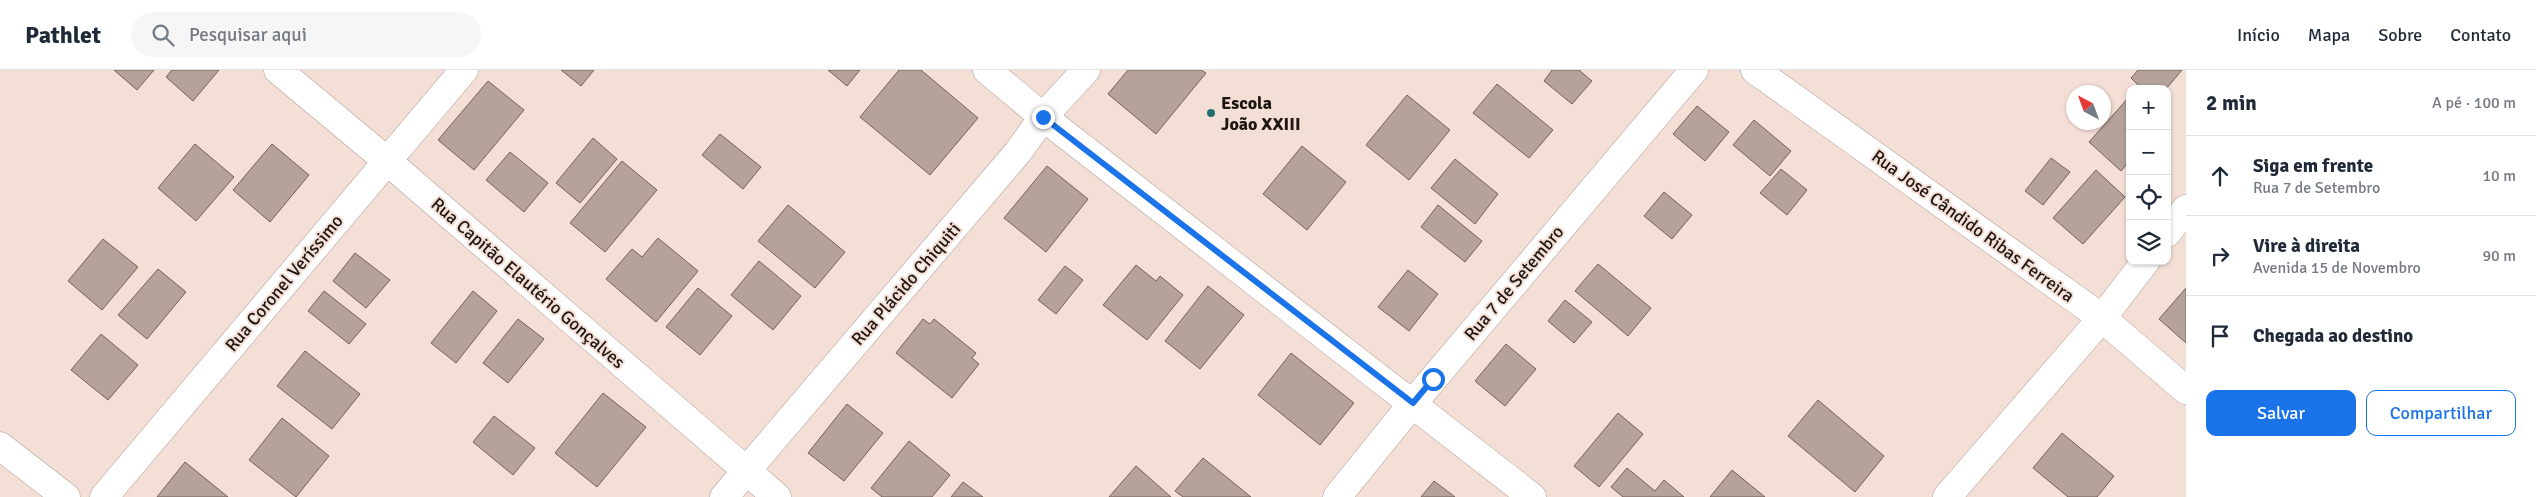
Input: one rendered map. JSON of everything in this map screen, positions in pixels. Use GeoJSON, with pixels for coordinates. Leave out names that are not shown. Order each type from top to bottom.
{"type":"FeatureCollection","features":[{"type":"Feature","properties":{"kind":"street","name":"Rua Capitão Elautério Gonçalves"},"geometry":{"type":"LineString","coordinates":[[278,70],[386,160],[777,497]]}},
{"type":"Feature","properties":{"kind":"street","name":"Rua Coronel Veríssimo"},"geometry":{"type":"LineString","coordinates":[[104,497],[386,160],[464,70]]}},
{"type":"Feature","properties":{"kind":"street"},"geometry":{"type":"LineString","coordinates":[[987,70],[1043,117],[1532,497]]}},
{"type":"Feature","properties":{"kind":"street","name":"Rua Plácido Chiquiti"},"geometry":{"type":"LineString","coordinates":[[724,497],[1018,152],[1043,117],[1086,70]]}},
{"type":"Feature","properties":{"kind":"street","name":"Rua 7 de Setembro"},"geometry":{"type":"LineString","coordinates":[[1337,497],[1413,403],[1694,70]]}},
{"type":"Feature","properties":{"kind":"street","name":"Rua José Cândido Ribas Ferreira"},"geometry":{"type":"LineString","coordinates":[[1755,70],[2102,318],[2186,390]]}},
{"type":"Feature","properties":{"kind":"street"},"geometry":{"type":"LineString","coordinates":[[2171,228],[2186,209]]}},
{"type":"Feature","properties":{"kind":"street"},"geometry":{"type":"LineString","coordinates":[[1947,497],[2102,318],[2143,265]]}},
{"type":"Feature","properties":{"kind":"street"},"geometry":{"type":"LineString","coordinates":[[0,446],[66,497]]}},
{"type":"Feature","properties":{"kind":"building"},"geometry":{"type":"Polygon","coordinates":[[[114,70],[154,70],[137,90],[114,70]]]}},
{"type":"Feature","properties":{"kind":"building"},"geometry":{"type":"Polygon","coordinates":[[[172,70],[219,70],[193,101],[166,77],[172,70]]]}},
{"type":"Feature","properties":{"kind":"building"},"geometry":{"type":"Polygon","coordinates":[[[561,70],[594,70],[581,86],[561,70]]]}},
{"type":"Feature","properties":{"kind":"building"},"geometry":{"type":"Polygon","coordinates":[[[828,70],[860,70],[847,86],[828,70]]]}},
{"type":"Feature","properties":{"kind":"building"},"geometry":{"type":"Polygon","coordinates":[[[899,70],[921,70],[978,118],[930,175],[860,117],[899,70]]]}},
{"type":"Feature","properties":{"kind":"building"},"geometry":{"type":"Polygon","coordinates":[[[1128,70],[1201,70],[1206,73],[1156,134],[1108,94],[1128,70]]]}},
{"type":"Feature","properties":{"kind":"building"},"geometry":{"type":"Polygon","coordinates":[[[1552,70],[1579,70],[1592,81],[1572,104],[1544,81],[1552,70]]]}},
{"type":"Feature","properties":{"kind":"building"},"geometry":{"type":"Polygon","coordinates":[[[2138,70],[2182,70],[2169,85],[2138,85],[2131,78],[2138,70]]]}},
{"type":"Feature","properties":{"kind":"building"},"geometry":{"type":"Polygon","coordinates":[[[488,81],[524,110],[474,170],[438,140],[488,81]]]}},
{"type":"Feature","properties":{"kind":"building"},"geometry":{"type":"Polygon","coordinates":[[[1497,84],[1553,130],[1529,158],[1473,113],[1497,84]]]}},
{"type":"Feature","properties":{"kind":"building"},"geometry":{"type":"Polygon","coordinates":[[[1407,95],[1450,130],[1409,180],[1366,145],[1407,95]]]}},
{"type":"Feature","properties":{"kind":"building"},"geometry":{"type":"Polygon","coordinates":[[[2126,100],[2126,165],[2121,171],[2089,142],[2100,130],[2111,130],[2111,117],[2126,100]]]}},
{"type":"Feature","properties":{"kind":"building"},"geometry":{"type":"Polygon","coordinates":[[[1697,106],[1729,132],[1705,161],[1673,134],[1697,106]]]}},
{"type":"Feature","properties":{"kind":"building"},"geometry":{"type":"Polygon","coordinates":[[[1754,120],[1791,151],[1770,176],[1733,145],[1754,120]]]}},
{"type":"Feature","properties":{"kind":"building"},"geometry":{"type":"Polygon","coordinates":[[[720,134],[761,167],[743,189],[702,155],[720,134]]]}},
{"type":"Feature","properties":{"kind":"building"},"geometry":{"type":"Polygon","coordinates":[[[593,138],[617,159],[580,203],[556,183],[593,138]]]}},
{"type":"Feature","properties":{"kind":"building"},"geometry":{"type":"Polygon","coordinates":[[[195,144],[234,177],[196,221],[158,188],[195,144]]]}},
{"type":"Feature","properties":{"kind":"building"},"geometry":{"type":"Polygon","coordinates":[[[272,144],[309,175],[270,222],[233,190],[272,144]]]}},
{"type":"Feature","properties":{"kind":"building"},"geometry":{"type":"Polygon","coordinates":[[[1302,146],[1346,182],[1307,230],[1263,194],[1302,146]]]}},
{"type":"Feature","properties":{"kind":"building"},"geometry":{"type":"Polygon","coordinates":[[[510,152],[548,183],[524,212],[486,180],[510,152]]]}},
{"type":"Feature","properties":{"kind":"building"},"geometry":{"type":"Polygon","coordinates":[[[2051,158],[2070,172],[2043,205],[2025,191],[2051,158]]]}},
{"type":"Feature","properties":{"kind":"building"},"geometry":{"type":"Polygon","coordinates":[[[1455,159],[1498,194],[1475,224],[1431,188],[1455,159]]]}},
{"type":"Feature","properties":{"kind":"building"},"geometry":{"type":"Polygon","coordinates":[[[622,161],[657,190],[605,252],[570,223],[622,161]]]}},
{"type":"Feature","properties":{"kind":"building"},"geometry":{"type":"Polygon","coordinates":[[[1047,166],[1088,199],[1046,252],[1004,218],[1047,166]]]}},
{"type":"Feature","properties":{"kind":"building"},"geometry":{"type":"Polygon","coordinates":[[[1781,169],[1807,190],[1787,215],[1760,193],[1781,169]]]}},
{"type":"Feature","properties":{"kind":"building"},"geometry":{"type":"Polygon","coordinates":[[[2096,170],[2125,197],[2083,244],[2053,218],[2096,170]]]}},
{"type":"Feature","properties":{"kind":"building"},"geometry":{"type":"Polygon","coordinates":[[[1664,192],[1692,215],[1672,239],[1644,216],[1664,192]]]}},
{"type":"Feature","properties":{"kind":"building"},"geometry":{"type":"Polygon","coordinates":[[[788,205],[845,252],[815,288],[758,241],[788,205]]]}},
{"type":"Feature","properties":{"kind":"building"},"geometry":{"type":"Polygon","coordinates":[[[1438,205],[1482,241],[1465,262],[1421,227],[1438,205]]]}},
{"type":"Feature","properties":{"kind":"building"},"geometry":{"type":"Polygon","coordinates":[[[658,238],[698,271],[656,322],[606,279],[632,249],[642,257],[658,238]]]}},
{"type":"Feature","properties":{"kind":"building"},"geometry":{"type":"Polygon","coordinates":[[[103,239],[138,267],[102,310],[68,281],[103,239]]]}},
{"type":"Feature","properties":{"kind":"building"},"geometry":{"type":"Polygon","coordinates":[[[355,253],[390,280],[366,308],[333,281],[355,253]]]}},
{"type":"Feature","properties":{"kind":"building"},"geometry":{"type":"Polygon","coordinates":[[[759,261],[801,296],[773,330],[731,295],[759,261]]]}},
{"type":"Feature","properties":{"kind":"building"},"geometry":{"type":"Polygon","coordinates":[[[1598,264],[1651,308],[1628,336],[1575,291],[1598,264]]]}},
{"type":"Feature","properties":{"kind":"building"},"geometry":{"type":"Polygon","coordinates":[[[1136,265],[1156,281],[1160,276],[1183,295],[1147,340],[1103,305],[1136,265]]]}},
{"type":"Feature","properties":{"kind":"building"},"geometry":{"type":"Polygon","coordinates":[[[1065,266],[1083,280],[1056,314],[1038,300],[1065,266]]]}},
{"type":"Feature","properties":{"kind":"building"},"geometry":{"type":"Polygon","coordinates":[[[158,269],[186,292],[147,339],[118,315],[158,269]]]}},
{"type":"Feature","properties":{"kind":"building"},"geometry":{"type":"Polygon","coordinates":[[[1408,270],[1438,294],[1409,331],[1378,307],[1408,270]]]}},
{"type":"Feature","properties":{"kind":"building"},"geometry":{"type":"Polygon","coordinates":[[[1208,286],[1244,315],[1200,369],[1165,341],[1208,286]]]}},
{"type":"Feature","properties":{"kind":"building"},"geometry":{"type":"Polygon","coordinates":[[[698,288],[732,316],[700,355],[666,327],[698,288]]]}},
{"type":"Feature","properties":{"kind":"building"},"geometry":{"type":"Polygon","coordinates":[[[2186,288],[2186,343],[2159,319],[2186,288]]]}},
{"type":"Feature","properties":{"kind":"building"},"geometry":{"type":"Polygon","coordinates":[[[324,291],[366,324],[349,344],[308,311],[324,291]]]}},
{"type":"Feature","properties":{"kind":"building"},"geometry":{"type":"Polygon","coordinates":[[[473,291],[497,311],[456,363],[431,343],[473,291]]]}},
{"type":"Feature","properties":{"kind":"building"},"geometry":{"type":"Polygon","coordinates":[[[1565,300],[1592,322],[1574,343],[1548,321],[1565,300]]]}},
{"type":"Feature","properties":{"kind":"building"},"geometry":{"type":"Polygon","coordinates":[[[518,319],[544,339],[508,383],[483,363],[518,319]]]}},
{"type":"Feature","properties":{"kind":"building"},"geometry":{"type":"Polygon","coordinates":[[[923,319],[930,324],[934,319],[976,353],[972,358],[979,364],[952,398],[896,353],[923,319]]]}},
{"type":"Feature","properties":{"kind":"building"},"geometry":{"type":"Polygon","coordinates":[[[101,334],[138,365],[108,400],[71,370],[101,334]]]}},
{"type":"Feature","properties":{"kind":"building"},"geometry":{"type":"Polygon","coordinates":[[[1506,344],[1536,369],[1505,406],[1475,381],[1506,344]]]}},
{"type":"Feature","properties":{"kind":"building"},"geometry":{"type":"Polygon","coordinates":[[[305,351],[360,394],[332,429],[277,386],[305,351]]]}},
{"type":"Feature","properties":{"kind":"building"},"geometry":{"type":"Polygon","coordinates":[[[1291,353],[1354,403],[1320,445],[1258,395],[1291,353]]]}},
{"type":"Feature","properties":{"kind":"building"},"geometry":{"type":"Polygon","coordinates":[[[603,393],[646,427],[597,487],[555,453],[603,393]]]}},
{"type":"Feature","properties":{"kind":"building"},"geometry":{"type":"Polygon","coordinates":[[[1818,400],[1884,456],[1855,492],[1788,436],[1818,400]]]}},
{"type":"Feature","properties":{"kind":"building"},"geometry":{"type":"Polygon","coordinates":[[[847,404],[883,433],[844,481],[808,453],[847,404]]]}},
{"type":"Feature","properties":{"kind":"building"},"geometry":{"type":"Polygon","coordinates":[[[1618,413],[1643,434],[1599,487],[1574,466],[1618,413]]]}},
{"type":"Feature","properties":{"kind":"building"},"geometry":{"type":"Polygon","coordinates":[[[494,416],[535,448],[513,475],[473,442],[494,416]]]}},
{"type":"Feature","properties":{"kind":"building"},"geometry":{"type":"Polygon","coordinates":[[[282,418],[329,456],[296,497],[249,460],[282,418]]]}},
{"type":"Feature","properties":{"kind":"building"},"geometry":{"type":"Polygon","coordinates":[[[2062,433],[2114,476],[2097,497],[2068,497],[2033,468],[2062,433]]]}},
{"type":"Feature","properties":{"kind":"building"},"geometry":{"type":"Polygon","coordinates":[[[909,441],[950,475],[932,497],[882,497],[871,488],[909,441]]]}},
{"type":"Feature","properties":{"kind":"building"},"geometry":{"type":"Polygon","coordinates":[[[1203,458],[1251,497],[1183,497],[1175,491],[1203,458]]]}},
{"type":"Feature","properties":{"kind":"building"},"geometry":{"type":"Polygon","coordinates":[[[185,462],[228,497],[157,497],[185,462]]]}},
{"type":"Feature","properties":{"kind":"building"},"geometry":{"type":"Polygon","coordinates":[[[1136,466],[1171,497],[1109,497],[1136,466]]]}},
{"type":"Feature","properties":{"kind":"building"},"geometry":{"type":"Polygon","coordinates":[[[1627,468],[1655,491],[1664,480],[1684,497],[1623,497],[1611,487],[1627,468]]]}},
{"type":"Feature","properties":{"kind":"building"},"geometry":{"type":"Polygon","coordinates":[[[1732,470],[1765,497],[1710,497],[1732,470]]]}},
{"type":"Feature","properties":{"kind":"building"},"geometry":{"type":"Polygon","coordinates":[[[1434,481],[1455,497],[1421,497],[1434,481]]]}},
{"type":"Feature","properties":{"kind":"building"},"geometry":{"type":"Polygon","coordinates":[[[963,482],[983,497],[951,497],[963,482]]]}},
{"type":"Feature","properties":{"kind":"place","name":"Escola João XXIII"},"geometry":{"type":"Point","coordinates":[1211,113]}},
{"type":"Feature","properties":{"kind":"route"},"geometry":{"type":"LineString","coordinates":[[1043,117],[1413,403],[1433,379]]}}]}
